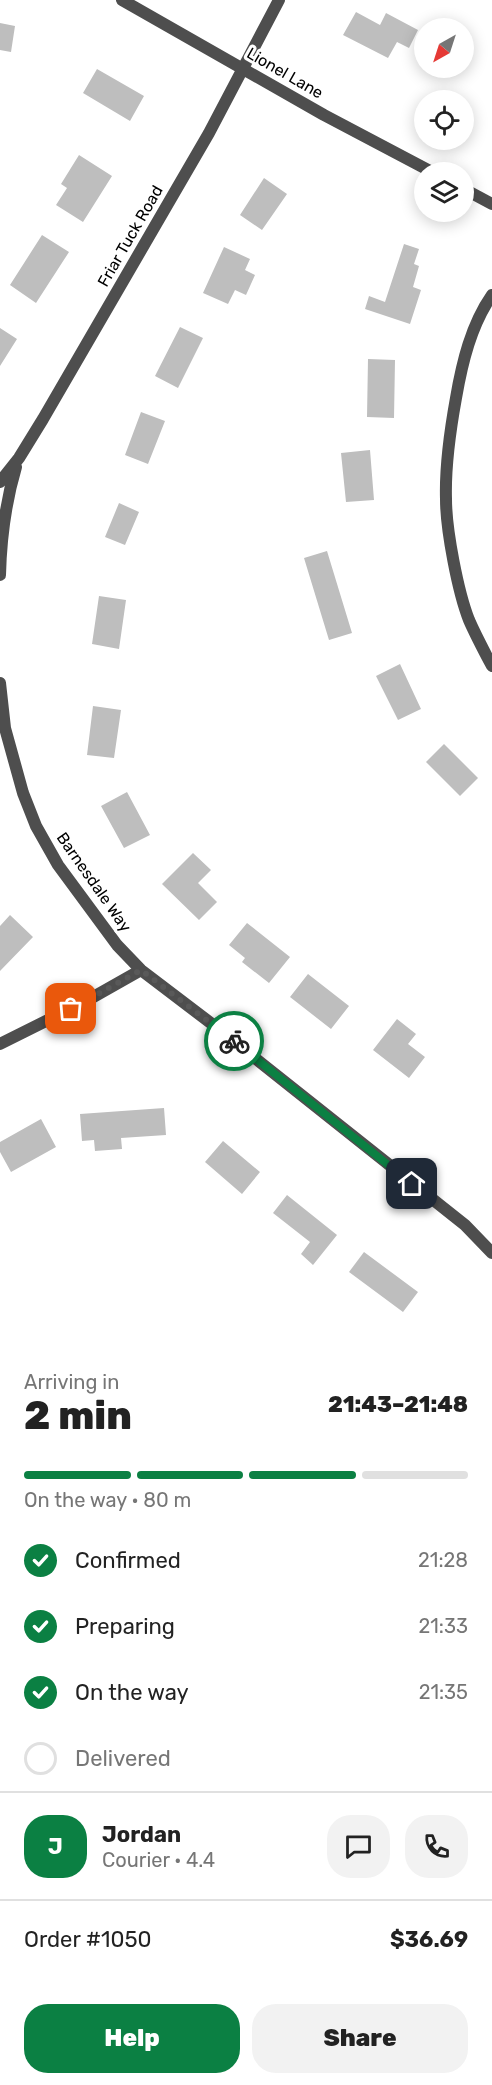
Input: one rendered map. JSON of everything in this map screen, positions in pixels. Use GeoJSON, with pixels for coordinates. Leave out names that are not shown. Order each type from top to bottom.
{"type":"FeatureCollection","features":[{"type":"Feature","properties":{"kind":"street","name":"Lionel Lane"},"geometry":{"type":"LineString","coordinates":[[122,0],[414,162]]}},
{"type":"Feature","properties":{"kind":"street","name":"Friar Tuck Road"},"geometry":{"type":"LineString","coordinates":[[0,482],[19,458],[209,133],[279,0]]}},
{"type":"Feature","properties":{"kind":"street"},"geometry":{"type":"LineString","coordinates":[[474,194],[492,204]]}},
{"type":"Feature","properties":{"kind":"street"},"geometry":{"type":"LineString","coordinates":[[492,295],[485,304],[461,366],[448,454],[446,500],[458,578],[469,620],[492,666]]}},
{"type":"Feature","properties":{"kind":"street"},"geometry":{"type":"LineString","coordinates":[[0,575],[6,500],[19,458]]}},
{"type":"Feature","properties":{"kind":"street","name":"Barnesdale Way"},"geometry":{"type":"LineString","coordinates":[[0,683],[5,728],[23,793],[36,826],[58,865],[106,932],[141,970],[213,1024],[465,1225],[492,1253]]}},
{"type":"Feature","properties":{"kind":"street"},"geometry":{"type":"LineString","coordinates":[[0,1044],[88,1000],[141,970]]}},
{"type":"Feature","properties":{"kind":"building"},"geometry":{"type":"Polygon","coordinates":[[[356,12],[380,25],[386,13],[414,28],[414,38],[409,48],[397,42],[388,58],[343,35],[356,12]]]}},
{"type":"Feature","properties":{"kind":"building"},"geometry":{"type":"Polygon","coordinates":[[[0,23],[15,26],[11,52],[0,50],[0,23]]]}},
{"type":"Feature","properties":{"kind":"building"},"geometry":{"type":"Polygon","coordinates":[[[97,69],[144,96],[130,121],[83,93],[97,69]]]}},
{"type":"Feature","properties":{"kind":"building"},"geometry":{"type":"Polygon","coordinates":[[[79,155],[112,176],[83,222],[56,205],[67,188],[61,184],[79,155]]]}},
{"type":"Feature","properties":{"kind":"building"},"geometry":{"type":"Polygon","coordinates":[[[264,178],[287,194],[262,230],[240,215],[264,178]]]}},
{"type":"Feature","properties":{"kind":"building"},"geometry":{"type":"Polygon","coordinates":[[[42,235],[69,252],[36,303],[10,285],[42,235]]]}},
{"type":"Feature","properties":{"kind":"building"},"geometry":{"type":"Polygon","coordinates":[[[404,244],[419,249],[414,264],[419,266],[413,287],[421,290],[410,324],[365,309],[369,296],[385,302],[404,244]]]}},
{"type":"Feature","properties":{"kind":"building"},"geometry":{"type":"Polygon","coordinates":[[[224,247],[250,259],[245,270],[255,275],[246,295],[235,290],[228,304],[203,293],[224,247]]]}},
{"type":"Feature","properties":{"kind":"building"},"geometry":{"type":"Polygon","coordinates":[[[180,327],[203,338],[178,388],[155,376],[180,327]]]}},
{"type":"Feature","properties":{"kind":"building"},"geometry":{"type":"Polygon","coordinates":[[[0,328],[17,339],[0,366],[0,328]]]}},
{"type":"Feature","properties":{"kind":"building"},"geometry":{"type":"Polygon","coordinates":[[[368,359],[395,360],[394,418],[367,417],[368,359]]]}},
{"type":"Feature","properties":{"kind":"building"},"geometry":{"type":"Polygon","coordinates":[[[141,412],[165,421],[148,464],[125,455],[141,412]]]}},
{"type":"Feature","properties":{"kind":"building"},"geometry":{"type":"Polygon","coordinates":[[[370,450],[374,500],[346,502],[341,453],[370,450]]]}},
{"type":"Feature","properties":{"kind":"building"},"geometry":{"type":"Polygon","coordinates":[[[119,503],[139,512],[125,545],[105,537],[119,503]]]}},
{"type":"Feature","properties":{"kind":"building"},"geometry":{"type":"Polygon","coordinates":[[[327,551],[352,633],[329,640],[304,558],[327,551]]]}},
{"type":"Feature","properties":{"kind":"building"},"geometry":{"type":"Polygon","coordinates":[[[99,596],[126,600],[119,649],[92,644],[99,596]]]}},
{"type":"Feature","properties":{"kind":"building"},"geometry":{"type":"Polygon","coordinates":[[[400,664],[421,709],[398,720],[376,676],[400,664]]]}},
{"type":"Feature","properties":{"kind":"building"},"geometry":{"type":"Polygon","coordinates":[[[93,706],[121,710],[114,758],[87,755],[93,706]]]}},
{"type":"Feature","properties":{"kind":"building"},"geometry":{"type":"Polygon","coordinates":[[[444,744],[478,778],[460,796],[426,762],[444,744]]]}},
{"type":"Feature","properties":{"kind":"building"},"geometry":{"type":"Polygon","coordinates":[[[127,792],[150,835],[124,848],[101,806],[127,792]]]}},
{"type":"Feature","properties":{"kind":"building"},"geometry":{"type":"Polygon","coordinates":[[[193,853],[211,870],[198,883],[217,902],[199,920],[162,884],[193,853]]]}},
{"type":"Feature","properties":{"kind":"building"},"geometry":{"type":"Polygon","coordinates":[[[10,915],[33,937],[0,971],[0,926],[10,915]]]}},
{"type":"Feature","properties":{"kind":"building"},"geometry":{"type":"Polygon","coordinates":[[[247,923],[290,957],[269,983],[242,962],[245,958],[229,945],[247,923]]]}},
{"type":"Feature","properties":{"kind":"building"},"geometry":{"type":"Polygon","coordinates":[[[308,974],[349,1006],[331,1029],[290,997],[308,974]]]}},
{"type":"Feature","properties":{"kind":"building"},"geometry":{"type":"Polygon","coordinates":[[[397,1019],[416,1034],[408,1044],[425,1057],[409,1078],[373,1050],[397,1019]]]}},
{"type":"Feature","properties":{"kind":"building"},"geometry":{"type":"Polygon","coordinates":[[[164,1108],[166,1135],[121,1138],[122,1149],[95,1151],[94,1140],[82,1141],[80,1114],[164,1108]]]}},
{"type":"Feature","properties":{"kind":"building"},"geometry":{"type":"Polygon","coordinates":[[[41,1119],[56,1147],[11,1172],[0,1152],[0,1142],[41,1119]]]}},
{"type":"Feature","properties":{"kind":"building"},"geometry":{"type":"Polygon","coordinates":[[[223,1141],[260,1172],[242,1194],[205,1162],[223,1141]]]}},
{"type":"Feature","properties":{"kind":"building"},"geometry":{"type":"Polygon","coordinates":[[[287,1195],[337,1235],[313,1265],[301,1254],[310,1242],[273,1213],[287,1195]]]}},
{"type":"Feature","properties":{"kind":"building"},"geometry":{"type":"Polygon","coordinates":[[[364,1252],[418,1292],[403,1312],[349,1272],[364,1252]]]}},
{"type":"Feature","properties":{"kind":"way so far"},"geometry":{"type":"LineString","coordinates":[[71,1009],[141,970],[234,1041]]}},
{"type":"Feature","properties":{"kind":"route"},"geometry":{"type":"LineString","coordinates":[[234,1041],[412,1184]]}}]}
